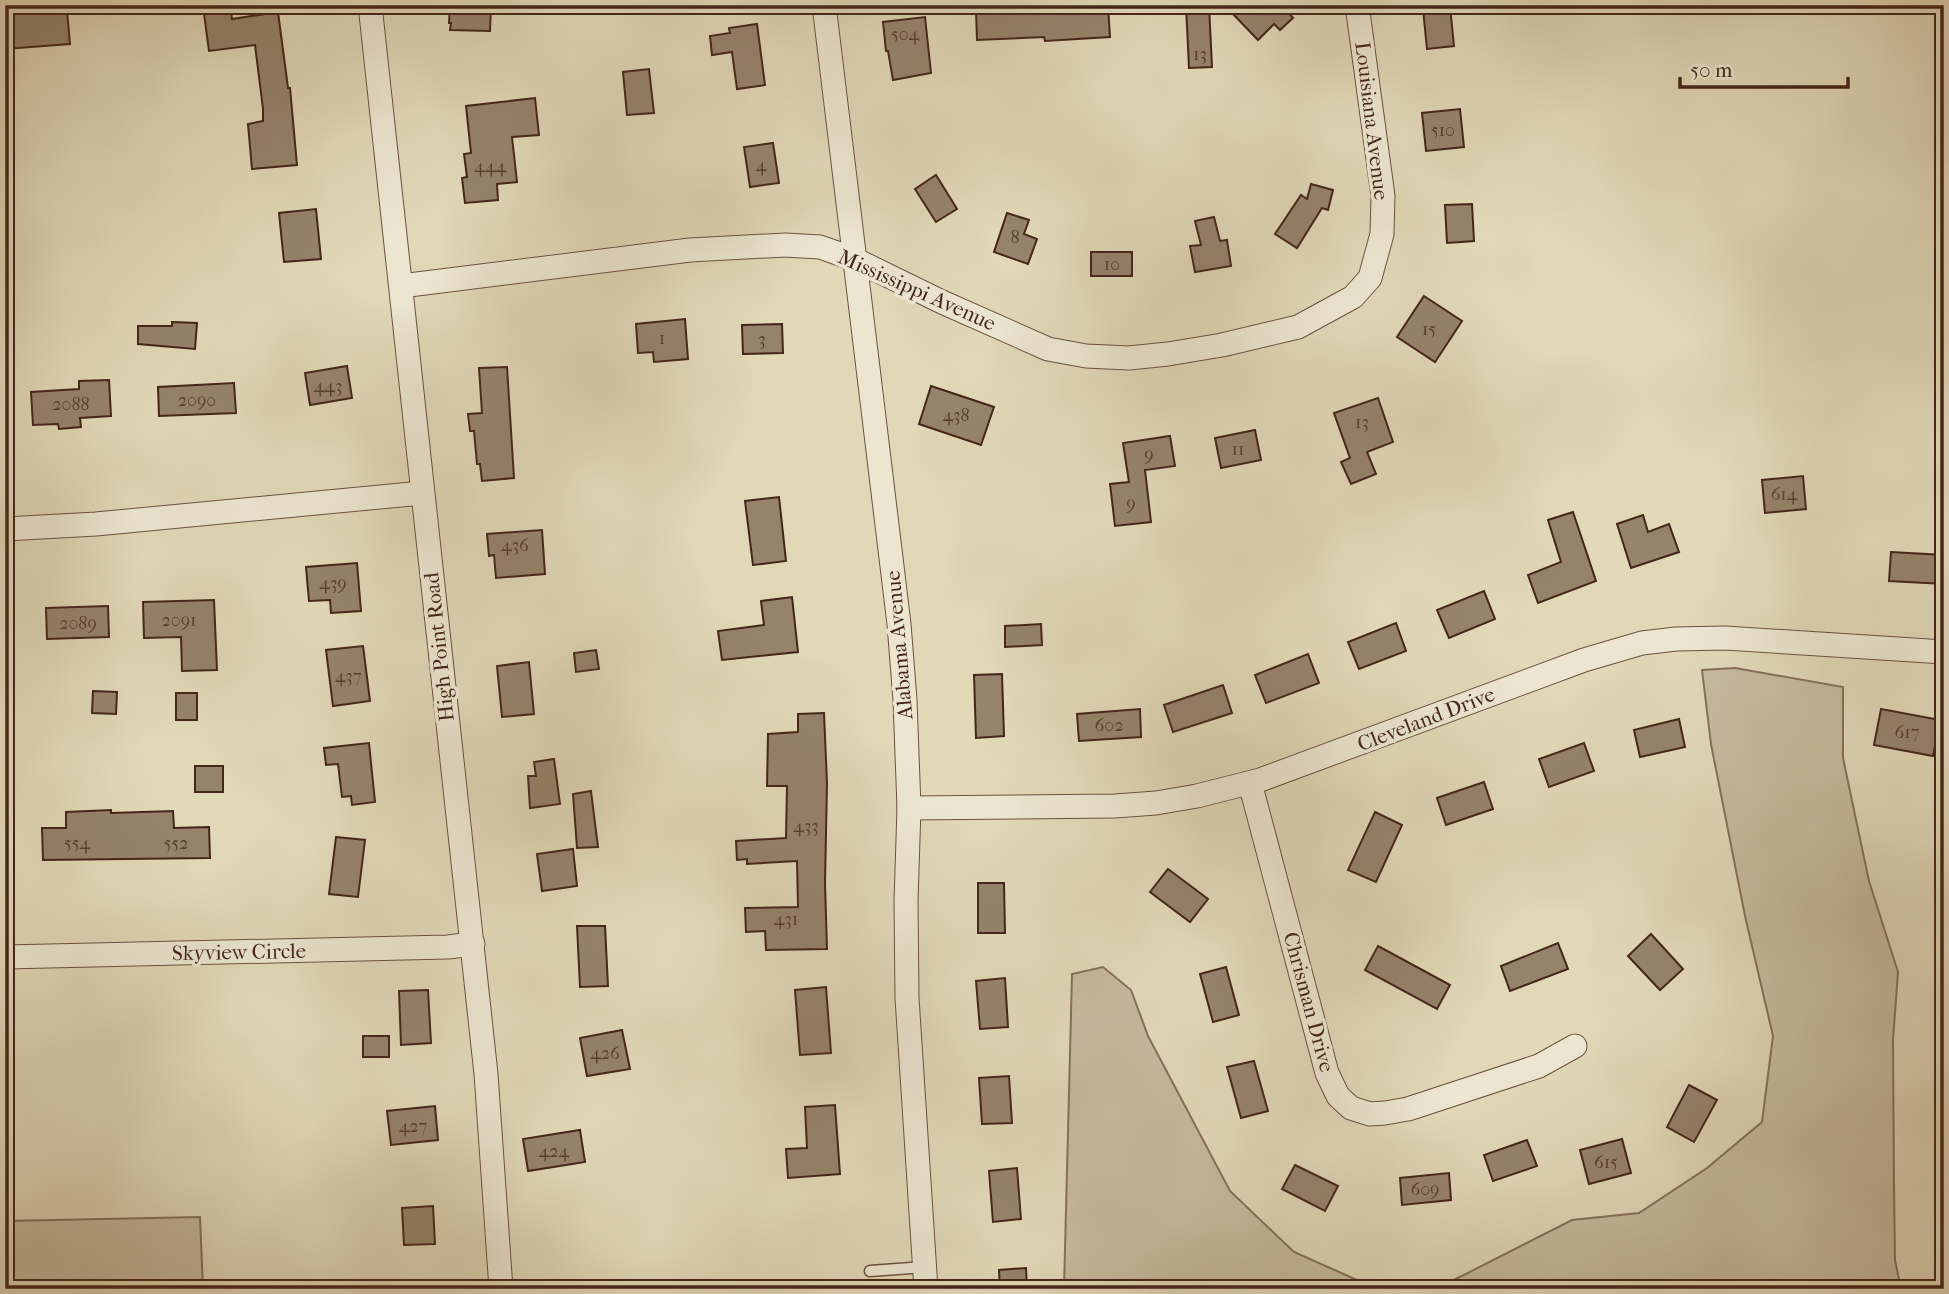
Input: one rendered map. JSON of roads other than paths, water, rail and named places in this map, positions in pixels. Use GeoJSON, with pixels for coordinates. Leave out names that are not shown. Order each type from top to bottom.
{"type":"FeatureCollection","features":[{"type":"Feature","properties":{"kind":"street","name":"High Point Road"},"geometry":{"type":"LineString","coordinates":[[370,5],[488,1088],[501,1289]]}},
{"type":"Feature","properties":{"kind":"street","name":"Alabama Avenue"},"geometry":{"type":"LineString","coordinates":[[824,5],[899,624],[909,808],[907,998],[925,1278]]}},
{"type":"Feature","properties":{"kind":"street","name":"Louisiana Avenue"},"geometry":{"type":"LineString","coordinates":[[1357,5],[1383,196],[1382,234],[1370,278]]}},
{"type":"Feature","properties":{"kind":"street","name":"Mississippi Avenue"},"geometry":{"type":"LineString","coordinates":[[401,286],[690,250],[785,244],[820,247],[854,259],[1048,349],[1086,356],[1129,358],[1222,345],[1298,327],[1353,297],[1370,278]]}},
{"type":"Feature","properties":{"kind":"street"},"geometry":{"type":"LineString","coordinates":[[5,529],[96,524],[422,493]]}},
{"type":"Feature","properties":{"kind":"street","name":"Cleveland Drive"},"geometry":{"type":"LineString","coordinates":[[909,808],[1115,806],[1197,796],[1250,783],[1584,660],[1642,643],[1725,638],[1944,652]]}},
{"type":"Feature","properties":{"kind":"street","name":"Chrisman Drive"},"geometry":{"type":"LineString","coordinates":[[1250,783],[1327,1073],[1338,1096],[1351,1108],[1370,1114],[1408,1109],[1539,1066],[1575,1046]]}},
{"type":"Feature","properties":{"kind":"street","name":"Skyview Circle"},"geometry":{"type":"LineString","coordinates":[[5,957],[448,947],[473,944]]}},
{"type":"Feature","properties":{"kind":"lane"},"geometry":{"type":"LineString","coordinates":[[870,1270],[895,1270],[925,1278]]}}]}
